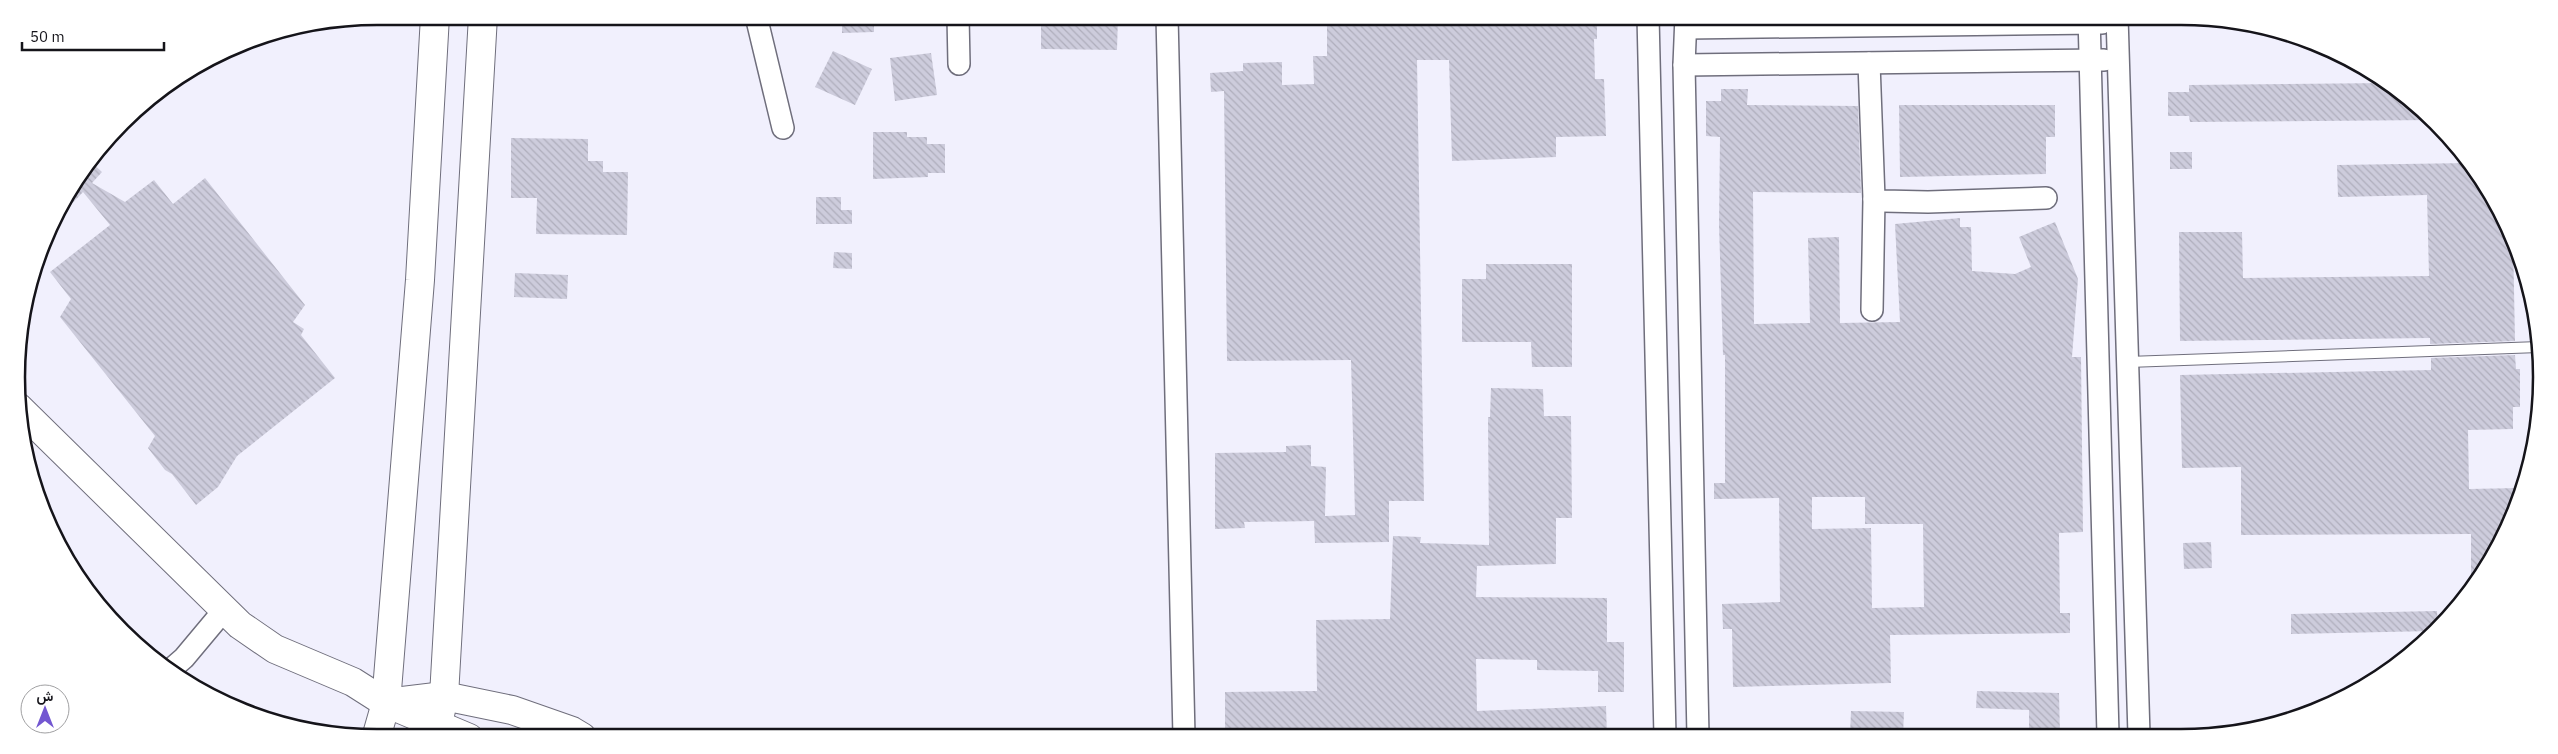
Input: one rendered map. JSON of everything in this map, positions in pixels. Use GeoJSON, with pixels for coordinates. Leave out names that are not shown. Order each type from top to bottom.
{"type":"FeatureCollection","features":[{"type":"Feature","properties":{"kind":"street"},"geometry":{"type":"LineString","coordinates":[[379,729],[386,703],[420,280],[434,25]]}},
{"type":"Feature","properties":{"kind":"street"},"geometry":{"type":"LineString","coordinates":[[438,729],[444,696],[481,25]]}},
{"type":"Feature","properties":{"kind":"street"},"geometry":{"type":"LineString","coordinates":[[758,25],[782,128]]}},
{"type":"Feature","properties":{"kind":"street"},"geometry":{"type":"LineString","coordinates":[[958,25],[959,64]]}},
{"type":"Feature","properties":{"kind":"street"},"geometry":{"type":"LineString","coordinates":[[1167,25],[1184,729]]}},
{"type":"Feature","properties":{"kind":"street"},"geometry":{"type":"LineString","coordinates":[[1648,25],[1665,729]]}},
{"type":"Feature","properties":{"kind":"street"},"geometry":{"type":"LineString","coordinates":[[1686,25],[1684,66],[1698,729]]}},
{"type":"Feature","properties":{"kind":"street"},"geometry":{"type":"LineString","coordinates":[[2089,25],[2097,232],[2108,729]]}},
{"type":"Feature","properties":{"kind":"street"},"geometry":{"type":"LineString","coordinates":[[2117,25],[2139,729]]}},
{"type":"Feature","properties":{"kind":"street"},"geometry":{"type":"LineString","coordinates":[[1684,66],[2118,60]]}},
{"type":"Feature","properties":{"kind":"street"},"geometry":{"type":"LineString","coordinates":[[1869,63],[1874,199],[1872,310]]}},
{"type":"Feature","properties":{"kind":"street"},"geometry":{"type":"LineString","coordinates":[[1874,199],[1928,202],[2046,198]]}},
{"type":"Feature","properties":{"kind":"street"},"geometry":{"type":"LineString","coordinates":[[27,416],[240,625],[275,649],[353,682],[432,729]]}},
{"type":"Feature","properties":{"kind":"street"},"geometry":{"type":"LineString","coordinates":[[176,666],[225,609]]}},
{"type":"Feature","properties":{"kind":"street"},"geometry":{"type":"LineString","coordinates":[[386,703],[444,696],[512,710],[566,729]]}},
{"type":"Feature","properties":{"kind":"lane"},"geometry":{"type":"LineString","coordinates":[[2128,362],[2531,347]]}},
{"type":"Feature","properties":{"kind":"building"},"geometry":{"type":"Polygon","coordinates":[[[842,25],[874,25],[874,32],[842,33],[842,25]]]}},
{"type":"Feature","properties":{"kind":"building"},"geometry":{"type":"Polygon","coordinates":[[[1041,25],[1118,25],[1117,50],[1041,49],[1041,25]]]}},
{"type":"Feature","properties":{"kind":"building"},"geometry":{"type":"Polygon","coordinates":[[[1327,25],[1597,25],[1597,39],[1594,39],[1595,79],[1604,79],[1606,136],[1556,137],[1556,157],[1452,161],[1449,60],[1417,60],[1424,501],[1389,501],[1389,542],[1315,543],[1314,521],[1244,522],[1245,528],[1215,529],[1215,453],[1286,452],[1286,446],[1311,445],[1311,466],[1326,467],[1325,516],[1355,515],[1351,360],[1227,361],[1224,91],[1211,92],[1210,73],[1243,71],[1243,63],[1282,62],[1282,85],[1314,84],[1313,56],[1327,56],[1327,25]]]}},
{"type":"Feature","properties":{"kind":"building"},"geometry":{"type":"Polygon","coordinates":[[[833,51],[872,69],[855,105],[815,87],[833,51]]]}},
{"type":"Feature","properties":{"kind":"building"},"geometry":{"type":"Polygon","coordinates":[[[931,53],[937,95],[895,101],[890,58],[931,53]]]}},
{"type":"Feature","properties":{"kind":"building"},"geometry":{"type":"Polygon","coordinates":[[[2376,83],[2422,120],[2190,122],[2189,116],[2168,116],[2168,92],[2189,92],[2189,85],[2376,83]]]}},
{"type":"Feature","properties":{"kind":"building"},"geometry":{"type":"Polygon","coordinates":[[[1721,89],[1748,89],[1747,105],[1858,106],[1861,193],[1753,192],[1754,324],[1810,323],[1808,238],[1839,237],[1840,323],[1900,322],[1895,224],[1960,218],[1960,227],[1971,227],[1972,271],[2015,274],[2031,267],[2019,237],[2055,222],[2078,279],[2072,357],[2081,357],[2083,532],[2059,533],[2060,613],[2070,613],[2070,633],[1890,635],[1891,683],[1733,687],[1732,629],[1723,629],[1722,604],[1780,602],[1779,498],[1714,499],[1714,483],[1725,483],[1725,355],[1723,355],[1719,225],[1720,137],[1706,136],[1706,101],[1721,101],[1721,89]],[[1812,497],[1812,529],[1871,528],[1872,608],[1924,607],[1923,524],[1865,524],[1865,497],[1812,497]]]}},
{"type":"Feature","properties":{"kind":"building"},"geometry":{"type":"Polygon","coordinates":[[[1899,105],[2055,105],[2055,137],[2046,137],[2046,174],[1900,177],[1899,105]]]}},
{"type":"Feature","properties":{"kind":"building"},"geometry":{"type":"Polygon","coordinates":[[[873,132],[907,132],[907,137],[927,137],[927,144],[945,144],[945,173],[928,173],[928,177],[873,179],[873,132]]]}},
{"type":"Feature","properties":{"kind":"building"},"geometry":{"type":"Polygon","coordinates":[[[511,138],[588,139],[588,161],[603,161],[603,172],[628,172],[627,235],[536,234],[537,198],[511,198],[511,138]]]}},
{"type":"Feature","properties":{"kind":"building"},"geometry":{"type":"Polygon","coordinates":[[[2170,152],[2192,152],[2192,169],[2170,169],[2170,152]]]}},
{"type":"Feature","properties":{"kind":"building"},"geometry":{"type":"Polygon","coordinates":[[[2460,163],[2474,181],[2497,221],[2513,263],[2515,341],[2430,344],[2430,338],[2180,341],[2179,232],[2242,232],[2243,278],[2429,276],[2427,195],[2338,197],[2337,165],[2460,163]]]}},
{"type":"Feature","properties":{"kind":"building"},"geometry":{"type":"Polygon","coordinates":[[[96,166],[102,172],[92,183],[125,202],[154,180],[173,204],[205,178],[305,305],[293,322],[304,329],[301,335],[335,378],[237,456],[218,487],[196,505],[172,474],[165,470],[148,448],[155,436],[60,317],[71,299],[50,272],[110,225],[83,192],[69,207],[84,181],[96,166]]]}},
{"type":"Feature","properties":{"kind":"building"},"geometry":{"type":"Polygon","coordinates":[[[816,197],[841,197],[841,210],[852,210],[852,224],[816,224],[816,197]]]}},
{"type":"Feature","properties":{"kind":"building"},"geometry":{"type":"Polygon","coordinates":[[[834,252],[852,253],[852,269],[833,268],[834,252]]]}},
{"type":"Feature","properties":{"kind":"building"},"geometry":{"type":"Polygon","coordinates":[[[1486,264],[1572,264],[1572,367],[1532,367],[1531,342],[1462,342],[1462,279],[1486,279],[1486,264]]]}},
{"type":"Feature","properties":{"kind":"building"},"geometry":{"type":"Polygon","coordinates":[[[515,273],[568,275],[567,299],[514,297],[515,273]]]}},
{"type":"Feature","properties":{"kind":"building"},"geometry":{"type":"Polygon","coordinates":[[[2515,355],[2516,369],[2520,369],[2520,407],[2513,407],[2513,429],[2468,430],[2469,489],[2515,488],[2497,533],[2471,577],[2471,534],[2241,535],[2241,467],[2182,468],[2180,375],[2431,370],[2431,358],[2515,355]]]}},
{"type":"Feature","properties":{"kind":"building"},"geometry":{"type":"Polygon","coordinates":[[[1491,388],[1543,389],[1544,416],[1571,416],[1572,518],[1556,518],[1556,564],[1477,566],[1476,597],[1607,598],[1607,642],[1624,642],[1624,692],[1598,692],[1598,671],[1537,670],[1537,660],[1476,659],[1477,711],[1606,706],[1607,729],[1225,729],[1225,692],[1317,691],[1316,620],[1390,619],[1393,536],[1421,537],[1420,543],[1489,545],[1488,417],[1490,417],[1491,388]]]}},
{"type":"Feature","properties":{"kind":"building"},"geometry":{"type":"Polygon","coordinates":[[[2211,542],[2212,568],[2184,569],[2183,543],[2211,542]]]}},
{"type":"Feature","properties":{"kind":"building"},"geometry":{"type":"Polygon","coordinates":[[[2437,611],[2438,618],[2424,631],[2291,634],[2291,614],[2437,611]]]}},
{"type":"Feature","properties":{"kind":"building"},"geometry":{"type":"Polygon","coordinates":[[[1977,691],[2059,693],[2060,729],[2029,729],[2029,710],[1976,708],[1977,691]]]}},
{"type":"Feature","properties":{"kind":"building"},"geometry":{"type":"Polygon","coordinates":[[[1851,711],[1904,712],[1903,729],[1850,729],[1851,711]]]}}]}
